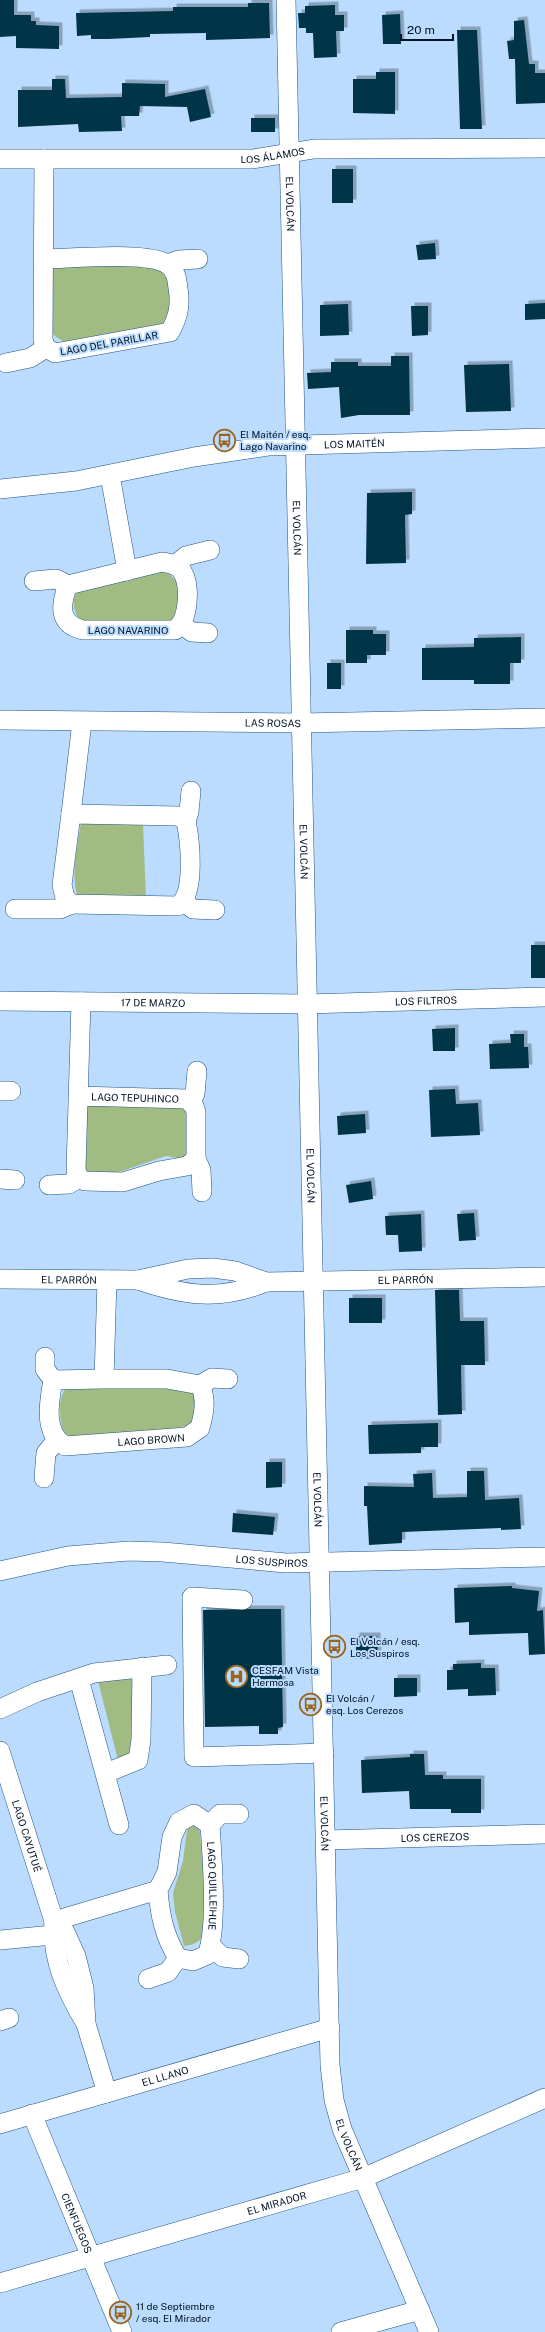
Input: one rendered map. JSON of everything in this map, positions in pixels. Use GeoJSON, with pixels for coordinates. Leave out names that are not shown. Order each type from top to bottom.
{"type":"FeatureCollection","features":[{"type":"Feature","properties":{"kind":"street","name":"EL VOLCÁN"},"geometry":{"type":"LineString","coordinates":[[286,0],[330,2028],[334,2100],[342,2128],[362,2178],[429,2332]]}},
{"type":"Feature","properties":{"kind":"street","name":"LOS ÁLAMOS"},"geometry":{"type":"LineString","coordinates":[[0,159],[253,159],[314,149],[545,148]]}},
{"type":"Feature","properties":{"kind":"street","name":"LAGO DEL PARILLAR"},"geometry":{"type":"LineString","coordinates":[[44,159],[43,340],[46,348],[55,353],[170,332],[179,316],[179,292],[176,273],[167,264]]}},
{"type":"Feature","properties":{"kind":"street"},"geometry":{"type":"LineString","coordinates":[[43,259],[146,258],[167,264],[179,260],[198,259]]}},
{"type":"Feature","properties":{"kind":"street","name":"LAGO DEL PARILLAR"},"geometry":{"type":"LineString","coordinates":[[6,363],[30,358],[46,348]]}},
{"type":"Feature","properties":{"kind":"street","name":"LOS MAITÉN"},"geometry":{"type":"LineString","coordinates":[[0,489],[46,485],[110,475],[228,451],[295,444],[545,438]]}},
{"type":"Feature","properties":{"kind":"street"},"geometry":{"type":"LineString","coordinates":[[110,475],[127,571]]}},
{"type":"Feature","properties":{"kind":"street"},"geometry":{"type":"LineString","coordinates":[[34,581],[56,579],[68,585],[162,562],[175,565],[186,556],[210,550]]}},
{"type":"Feature","properties":{"kind":"street","name":"LAGO NAVARINO"},"geometry":{"type":"LineString","coordinates":[[68,585],[63,598],[63,612],[67,622],[73,627],[83,630],[175,630],[182,625],[187,613],[186,586],[182,571],[175,565]]}},
{"type":"Feature","properties":{"kind":"street","name":"LAGO NAVARINO"},"geometry":{"type":"LineString","coordinates":[[182,625],[192,632],[208,632]]}},
{"type":"Feature","properties":{"kind":"street","name":"LAS ROSAS"},"geometry":{"type":"LineString","coordinates":[[0,720],[301,723],[545,718]]}},
{"type":"Feature","properties":{"kind":"street"},"geometry":{"type":"LineString","coordinates":[[72,904],[65,898],[62,885],[82,722]]}},
{"type":"Feature","properties":{"kind":"street"},"geometry":{"type":"LineString","coordinates":[[15,909],[60,909],[72,904],[178,906],[184,902],[189,889],[189,838],[186,821],[189,812],[191,791]]}},
{"type":"Feature","properties":{"kind":"street"},"geometry":{"type":"LineString","coordinates":[[70,814],[178,816],[186,821]]}},
{"type":"Feature","properties":{"kind":"street"},"geometry":{"type":"LineString","coordinates":[[184,902],[199,910],[215,910]]}},
{"type":"Feature","properties":{"kind":"street","name":"LOS FILTROS"},"geometry":{"type":"LineString","coordinates":[[307,1004],[545,997]]}},
{"type":"Feature","properties":{"kind":"street","name":"17 DE MARZO"},"geometry":{"type":"LineString","coordinates":[[0,1001],[307,1004]]}},
{"type":"Feature","properties":{"kind":"street","name":"LAGO TEPUHINCO"},"geometry":{"type":"LineString","coordinates":[[79,1178],[76,1170],[81,1002]]}},
{"type":"Feature","properties":{"kind":"street","name":"LAGO TEPUHINCO"},"geometry":{"type":"LineString","coordinates":[[190,1101],[195,1094],[197,1071]]}},
{"type":"Feature","properties":{"kind":"street","name":"LAGO TEPUHINCO"},"geometry":{"type":"LineString","coordinates":[[78,1096],[182,1098],[190,1101],[196,1112],[196,1159],[201,1170],[202,1192]]}},
{"type":"Feature","properties":{"kind":"street"},"geometry":{"type":"LineString","coordinates":[[49,1185],[69,1184],[79,1178],[86,1181],[123,1182],[159,1171],[187,1166],[196,1159]]}},
{"type":"Feature","properties":{"kind":"street","name":"EL PARRÓN"},"geometry":{"type":"LineString","coordinates":[[0,1279],[138,1280],[188,1269],[212,1268],[236,1271],[266,1282]]}},
{"type":"Feature","properties":{"kind":"street","name":"EL PARRÓN"},"geometry":{"type":"LineString","coordinates":[[138,1280],[171,1290],[200,1295],[229,1293],[266,1282],[314,1283],[545,1277]]}},
{"type":"Feature","properties":{"kind":"street"},"geometry":{"type":"LineString","coordinates":[[104,1379],[107,1280]]}},
{"type":"Feature","properties":{"kind":"street"},"geometry":{"type":"LineString","coordinates":[[44,1478],[46,1453],[56,1440],[50,1425],[53,1380],[45,1369],[45,1356]]}},
{"type":"Feature","properties":{"kind":"street"},"geometry":{"type":"LineString","coordinates":[[53,1380],[168,1379],[200,1385],[212,1378],[228,1379]]}},
{"type":"Feature","properties":{"kind":"street","name":"LAGO BROWN"},"geometry":{"type":"LineString","coordinates":[[56,1440],[65,1446],[187,1437],[200,1428],[205,1407],[200,1385]]}},
{"type":"Feature","properties":{"kind":"street","name":"LOS SUSPIROS"},"geometry":{"type":"LineString","coordinates":[[0,1571],[68,1556],[129,1551],[193,1554],[253,1561],[320,1563],[545,1557]]}},
{"type":"Feature","properties":{"kind":"street"},"geometry":{"type":"LineString","coordinates":[[243,1600],[192,1597],[194,1757],[324,1753]]}},
{"type":"Feature","properties":{"kind":"street"},"geometry":{"type":"LineString","coordinates":[[0,1709],[37,1692],[94,1673],[167,1665]]}},
{"type":"Feature","properties":{"kind":"street"},"geometry":{"type":"LineString","coordinates":[[106,1773],[138,1760],[141,1740],[142,1667]]}},
{"type":"Feature","properties":{"kind":"street"},"geometry":{"type":"LineString","coordinates":[[79,1679],[106,1773],[119,1825]]}},
{"type":"Feature","properties":{"kind":"street","name":"LAGO CAYUTUÉ"},"geometry":{"type":"LineString","coordinates":[[0,1751],[53,1928],[65,1932],[76,1956],[84,1988],[86,2024],[107,2093]]}},
{"type":"Feature","properties":{"kind":"street"},"geometry":{"type":"LineString","coordinates":[[239,1814],[220,1814],[210,1825],[194,1814],[179,1822],[172,1837],[168,1872],[158,1890],[162,1926],[169,1944],[178,1958],[193,1961],[207,1954],[211,1946],[223,1957],[239,1959]]}},
{"type":"Feature","properties":{"kind":"street","name":"LAGO QUILLEIHUE"},"geometry":{"type":"LineString","coordinates":[[210,1825],[213,1894],[211,1946]]}},
{"type":"Feature","properties":{"kind":"street","name":"LOS CEREZOS"},"geometry":{"type":"LineString","coordinates":[[326,1840],[545,1834]]}},
{"type":"Feature","properties":{"kind":"street"},"geometry":{"type":"LineString","coordinates":[[0,1940],[53,1928],[158,1890]]}},
{"type":"Feature","properties":{"kind":"street"},"geometry":{"type":"LineString","coordinates":[[148,1980],[168,1972],[178,1958]]}},
{"type":"Feature","properties":{"kind":"street","name":"EL LLANO"},"geometry":{"type":"LineString","coordinates":[[0,2124],[330,2028]]}},
{"type":"Feature","properties":{"kind":"street","name":"EL MIRADOR"},"geometry":{"type":"LineString","coordinates":[[0,2283],[362,2178],[545,2098]]}},
{"type":"Feature","properties":{"kind":"street","name":"CIENFUEGOS"},"geometry":{"type":"LineString","coordinates":[[32,2114],[122,2332]]}},
{"type":"Feature","properties":{"kind":"street"},"geometry":{"type":"LineString","coordinates":[[341,2332],[420,2310]]}},
{"type":"Feature","properties":{"kind":"green space"},"geometry":{"type":"Polygon","coordinates":[[[143,263],[166,269],[173,311],[166,324],[64,342],[52,334],[52,265],[143,263]]]}},
{"type":"Feature","properties":{"kind":"green space"},"geometry":{"type":"Polygon","coordinates":[[[163,570],[174,578],[180,594],[181,613],[171,622],[88,623],[79,620],[74,608],[74,597],[79,590],[163,570]]]}},
{"type":"Feature","properties":{"kind":"green space"},"geometry":{"type":"Polygon","coordinates":[[[81,823],[143,824],[146,898],[77,896],[75,887],[75,868],[76,850],[81,823]]]}},
{"type":"Feature","properties":{"kind":"green space"},"geometry":{"type":"Polygon","coordinates":[[[81,1105],[190,1105],[190,1160],[166,1156],[116,1173],[80,1174],[81,1105]]]}},
{"type":"Feature","properties":{"kind":"green space"},"geometry":{"type":"Polygon","coordinates":[[[67,1386],[189,1389],[196,1396],[196,1411],[191,1425],[177,1428],[74,1437],[64,1434],[61,1422],[60,1403],[67,1386]]]}},
{"type":"Feature","properties":{"kind":"green space"},"geometry":{"type":"Polygon","coordinates":[[[134,1672],[132,1756],[118,1760],[97,1677],[134,1672]]]}},
{"type":"Feature","properties":{"kind":"green space"},"geometry":{"type":"Polygon","coordinates":[[[191,1824],[199,1824],[209,1926],[200,1940],[193,1944],[184,1946],[175,1912],[173,1893],[183,1861],[187,1830],[191,1824]]]}},
{"type":"Feature","properties":{"kind":"building"},"geometry":{"type":"Polygon","coordinates":[[[0,0],[14,0],[14,15],[31,15],[31,21],[36,21],[36,25],[59,26],[59,49],[16,48],[16,36],[0,37],[0,0]]]}},
{"type":"Feature","properties":{"kind":"building"},"geometry":{"type":"Polygon","coordinates":[[[248,3],[269,3],[270,38],[206,40],[206,33],[150,34],[150,37],[108,39],[91,39],[91,35],[77,36],[76,13],[173,11],[173,7],[248,7],[248,3]]]}},
{"type":"Feature","properties":{"kind":"building"},"geometry":{"type":"Polygon","coordinates":[[[335,5],[335,15],[344,15],[344,31],[336,31],[337,57],[314,58],[313,33],[306,33],[306,28],[299,28],[298,13],[305,13],[305,6],[335,5]]]}},
{"type":"Feature","properties":{"kind":"building"},"geometry":{"type":"Polygon","coordinates":[[[400,14],[401,44],[383,44],[382,15],[400,14]]]}},
{"type":"Feature","properties":{"kind":"building"},"geometry":{"type":"Polygon","coordinates":[[[524,20],[529,64],[535,64],[535,73],[545,73],[545,103],[516,104],[515,59],[509,59],[507,41],[514,40],[514,21],[524,20]]]}},
{"type":"Feature","properties":{"kind":"building"},"geometry":{"type":"Polygon","coordinates":[[[457,30],[477,30],[482,129],[460,129],[457,30]]]}},
{"type":"Feature","properties":{"kind":"building"},"geometry":{"type":"Polygon","coordinates":[[[376,72],[395,72],[395,114],[353,113],[353,79],[376,79],[376,72]]]}},
{"type":"Feature","properties":{"kind":"building"},"geometry":{"type":"Polygon","coordinates":[[[52,79],[65,79],[66,98],[122,97],[122,83],[165,84],[165,97],[205,89],[211,117],[190,122],[187,107],[140,106],[139,116],[121,116],[122,131],[79,132],[78,124],[18,127],[18,90],[52,90],[52,79]]]}},
{"type":"Feature","properties":{"kind":"building"},"geometry":{"type":"Polygon","coordinates":[[[251,118],[275,118],[275,132],[251,132],[251,118]]]}},
{"type":"Feature","properties":{"kind":"building"},"geometry":{"type":"Polygon","coordinates":[[[332,169],[353,169],[353,203],[332,203],[332,169]]]}},
{"type":"Feature","properties":{"kind":"building"},"geometry":{"type":"Polygon","coordinates":[[[435,243],[436,259],[418,260],[416,245],[435,243]]]}},
{"type":"Feature","properties":{"kind":"building"},"geometry":{"type":"Polygon","coordinates":[[[545,303],[545,319],[525,320],[525,304],[545,303]]]}},
{"type":"Feature","properties":{"kind":"building"},"geometry":{"type":"Polygon","coordinates":[[[348,304],[349,335],[320,336],[320,305],[348,304]]]}},
{"type":"Feature","properties":{"kind":"building"},"geometry":{"type":"Polygon","coordinates":[[[411,306],[428,306],[428,335],[412,336],[411,306]]]}},
{"type":"Feature","properties":{"kind":"building"},"geometry":{"type":"Polygon","coordinates":[[[391,356],[409,356],[410,415],[359,415],[341,418],[339,387],[308,389],[307,373],[331,372],[331,362],[358,362],[358,366],[391,366],[391,356]]]}},
{"type":"Feature","properties":{"kind":"building"},"geometry":{"type":"Polygon","coordinates":[[[509,364],[511,411],[466,412],[464,365],[509,364]]]}},
{"type":"Feature","properties":{"kind":"building"},"geometry":{"type":"Polygon","coordinates":[[[412,492],[412,514],[405,515],[406,563],[366,564],[367,493],[412,492]]]}},
{"type":"Feature","properties":{"kind":"building"},"geometry":{"type":"Polygon","coordinates":[[[346,630],[373,630],[373,634],[386,634],[386,655],[367,655],[367,663],[346,663],[346,630]]]}},
{"type":"Feature","properties":{"kind":"building"},"geometry":{"type":"Polygon","coordinates":[[[521,637],[521,663],[510,663],[510,684],[474,684],[474,680],[422,680],[422,648],[474,647],[474,638],[521,637]]]}},
{"type":"Feature","properties":{"kind":"building"},"geometry":{"type":"Polygon","coordinates":[[[327,663],[341,663],[341,689],[327,689],[327,663]]]}},
{"type":"Feature","properties":{"kind":"building"},"geometry":{"type":"Polygon","coordinates":[[[531,945],[545,945],[545,978],[531,978],[531,945]]]}},
{"type":"Feature","properties":{"kind":"building"},"geometry":{"type":"Polygon","coordinates":[[[455,1028],[455,1051],[433,1051],[432,1029],[455,1028]]]}},
{"type":"Feature","properties":{"kind":"building"},"geometry":{"type":"Polygon","coordinates":[[[510,1034],[524,1034],[524,1047],[528,1047],[529,1068],[490,1069],[489,1044],[511,1043],[510,1034]]]}},
{"type":"Feature","properties":{"kind":"building"},"geometry":{"type":"Polygon","coordinates":[[[455,1089],[456,1104],[478,1103],[480,1135],[431,1137],[429,1090],[455,1089]]]}},
{"type":"Feature","properties":{"kind":"building"},"geometry":{"type":"Polygon","coordinates":[[[365,1114],[366,1133],[338,1135],[337,1116],[365,1114]]]}},
{"type":"Feature","properties":{"kind":"building"},"geometry":{"type":"Polygon","coordinates":[[[371,1181],[373,1199],[349,1203],[346,1185],[371,1181]]]}},
{"type":"Feature","properties":{"kind":"building"},"geometry":{"type":"Polygon","coordinates":[[[474,1213],[476,1240],[459,1241],[457,1214],[474,1213]]]}},
{"type":"Feature","properties":{"kind":"building"},"geometry":{"type":"Polygon","coordinates":[[[421,1214],[422,1251],[399,1252],[398,1235],[386,1235],[385,1216],[421,1214]]]}},
{"type":"Feature","properties":{"kind":"building"},"geometry":{"type":"Polygon","coordinates":[[[435,1290],[459,1290],[460,1321],[484,1321],[485,1365],[461,1365],[462,1414],[438,1415],[435,1290]]]}},
{"type":"Feature","properties":{"kind":"building"},"geometry":{"type":"Polygon","coordinates":[[[349,1298],[382,1298],[382,1323],[349,1323],[349,1298]]]}},
{"type":"Feature","properties":{"kind":"building"},"geometry":{"type":"Polygon","coordinates":[[[438,1423],[438,1447],[421,1447],[421,1453],[369,1454],[368,1425],[438,1423]]]}},
{"type":"Feature","properties":{"kind":"building"},"geometry":{"type":"Polygon","coordinates":[[[266,1462],[282,1462],[282,1487],[266,1488],[266,1462]]]}},
{"type":"Feature","properties":{"kind":"building"},"geometry":{"type":"Polygon","coordinates":[[[467,1471],[484,1471],[485,1500],[519,1498],[521,1529],[501,1530],[501,1528],[402,1532],[402,1543],[369,1545],[367,1506],[364,1506],[364,1486],[414,1487],[413,1474],[432,1473],[433,1498],[467,1497],[467,1471]]]}},
{"type":"Feature","properties":{"kind":"building"},"geometry":{"type":"Polygon","coordinates":[[[233,1513],[275,1517],[273,1535],[232,1532],[233,1513]]]}},
{"type":"Feature","properties":{"kind":"building"},"geometry":{"type":"Polygon","coordinates":[[[512,1586],[512,1588],[539,1591],[537,1611],[543,1610],[545,1654],[529,1655],[528,1633],[469,1635],[469,1622],[455,1623],[454,1588],[512,1586]]]}},
{"type":"Feature","properties":{"kind":"building"},"geometry":{"type":"Polygon","coordinates":[[[281,1609],[283,1727],[278,1728],[278,1734],[259,1734],[259,1726],[205,1727],[203,1610],[281,1609]]]}},
{"type":"Feature","properties":{"kind":"building"},"geometry":{"type":"Polygon","coordinates":[[[356,1636],[377,1636],[378,1658],[356,1659],[356,1636]]]}},
{"type":"Feature","properties":{"kind":"building"},"geometry":{"type":"Polygon","coordinates":[[[481,1663],[481,1668],[495,1668],[496,1695],[468,1696],[468,1689],[447,1690],[447,1670],[453,1670],[453,1664],[481,1663]]]}},
{"type":"Feature","properties":{"kind":"building"},"geometry":{"type":"Polygon","coordinates":[[[394,1678],[417,1678],[417,1696],[394,1697],[394,1678]]]}},
{"type":"Feature","properties":{"kind":"building"},"geometry":{"type":"Polygon","coordinates":[[[410,1754],[424,1754],[425,1775],[443,1775],[443,1779],[481,1779],[481,1813],[451,1813],[451,1809],[410,1809],[409,1791],[362,1793],[361,1760],[410,1757],[410,1754]]]}},
{"type":"Feature","properties":{"kind":"place","name":"El Maitén / esq. Lago Navarino"},"geometry":{"type":"Point","coordinates":[225,440]}},
{"type":"Feature","properties":{"kind":"place","name":"El Volcán / esq. Los Suspiros"},"geometry":{"type":"Point","coordinates":[334,1647]}},
{"type":"Feature","properties":{"kind":"place","name":"CESFAM Vista Hermosa"},"geometry":{"type":"Point","coordinates":[236,1676]}},
{"type":"Feature","properties":{"kind":"place","name":"El Volcán / esq. Los Cerezos"},"geometry":{"type":"Point","coordinates":[310,1704]}},
{"type":"Feature","properties":{"kind":"place","name":"11 de Septiembre / esq. El Mirador"},"geometry":{"type":"Point","coordinates":[120,2312]}}]}
